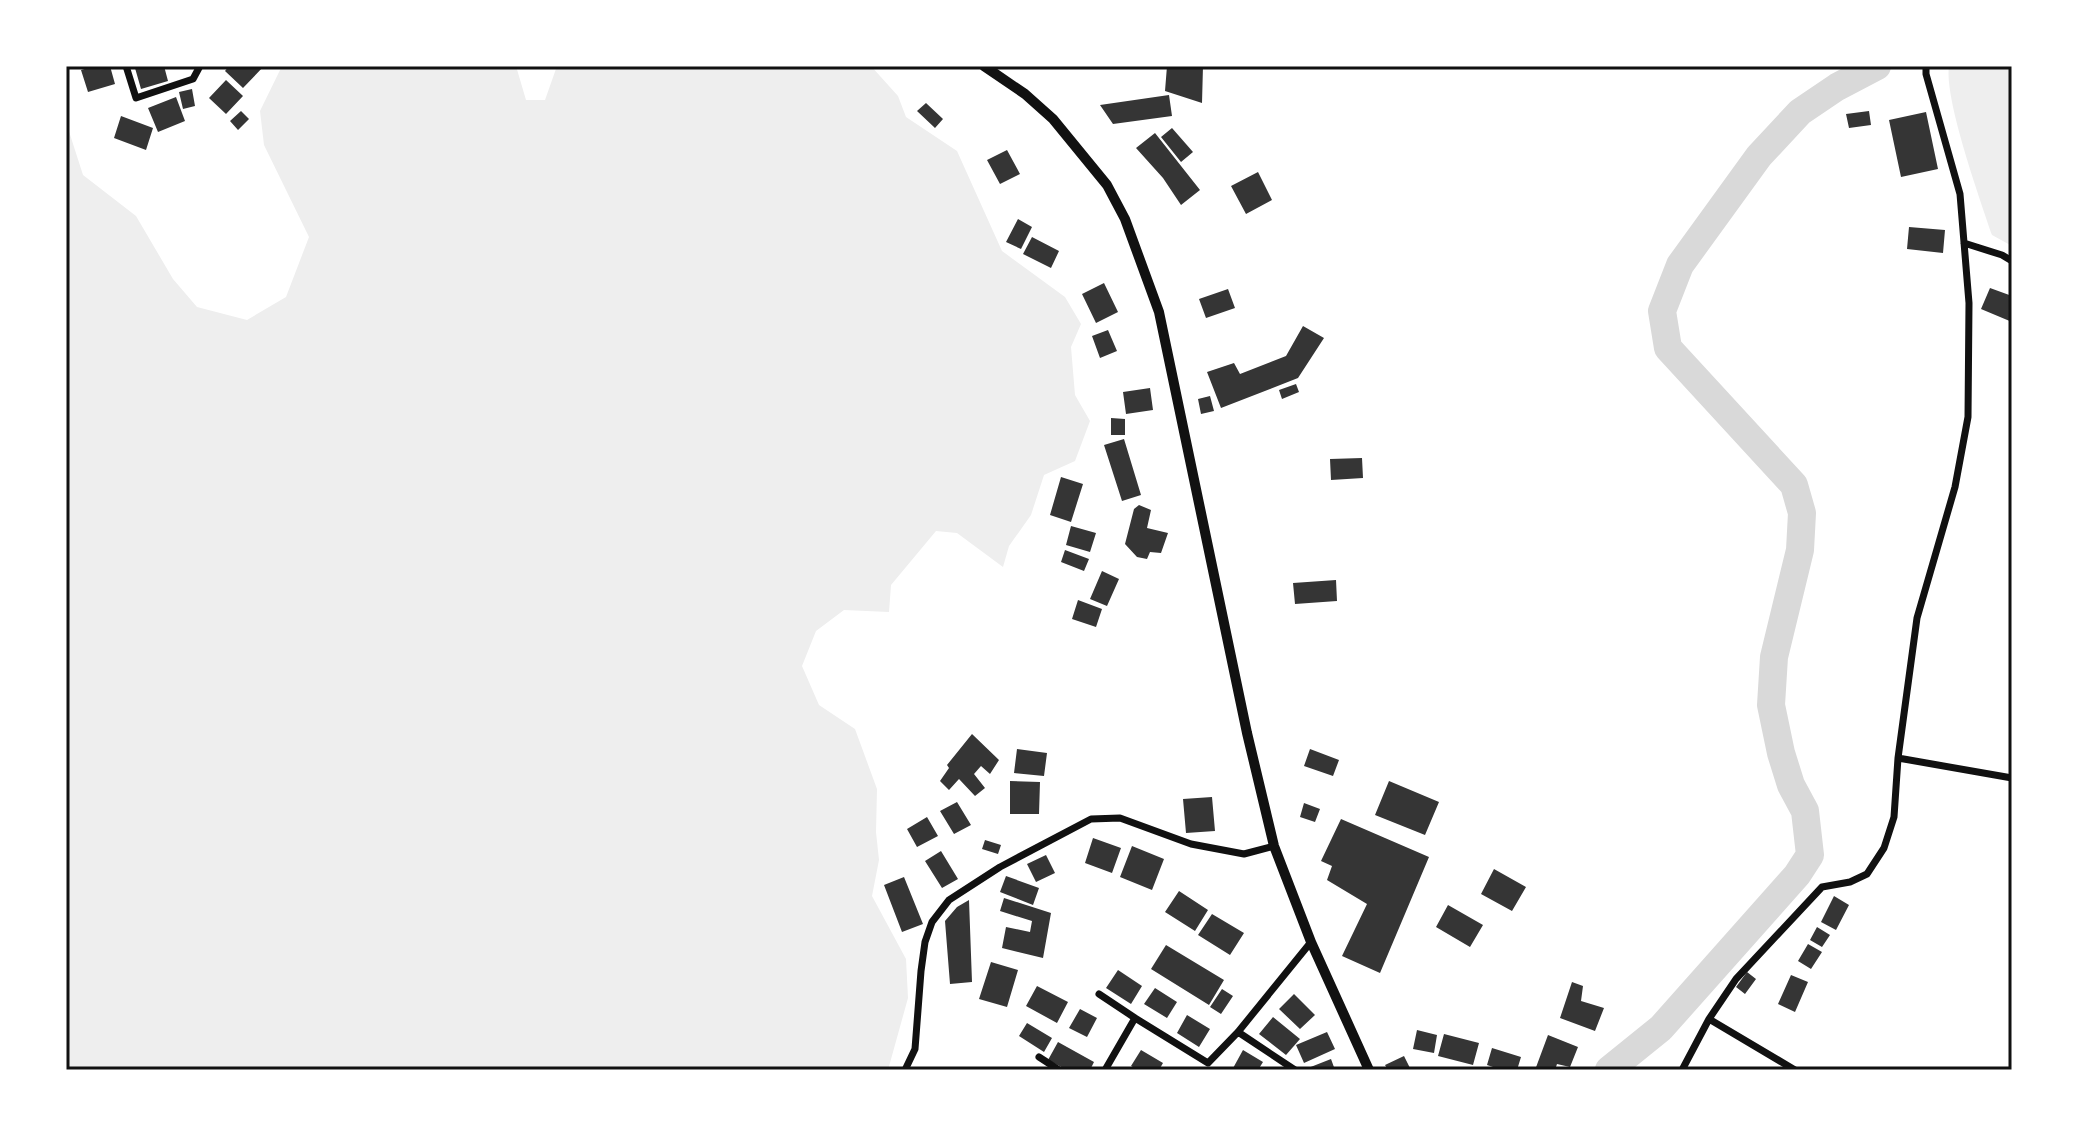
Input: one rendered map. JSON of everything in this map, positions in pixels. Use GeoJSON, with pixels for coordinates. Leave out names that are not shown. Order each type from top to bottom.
{"type":"FeatureCollection","features":[{"type":"Feature","properties":{"kind":"main road"},"geometry":{"type":"LineString","coordinates":[[984,66],[1025,94],[1053,119],[1107,185],[1125,219],[1159,312],[1247,733],[1274,846],[1311,942],[1369,1070]]}},
{"type":"Feature","properties":{"kind":"street"},"geometry":{"type":"LineString","coordinates":[[126,66],[136,98],[193,79],[200,66]]}},
{"type":"Feature","properties":{"kind":"street"},"geometry":{"type":"LineString","coordinates":[[1682,1070],[1709,1019],[1736,979],[1822,887],[1850,882],[1867,874],[1884,848],[1894,817],[1898,758],[1917,618],[1955,487],[1968,417],[1969,303],[1960,194],[1922,67]]}},
{"type":"Feature","properties":{"kind":"street"},"geometry":{"type":"LineString","coordinates":[[1964,243],[2012,261]]}},
{"type":"Feature","properties":{"kind":"street"},"geometry":{"type":"LineString","coordinates":[[1898,758],[2012,778]]}},
{"type":"Feature","properties":{"kind":"street"},"geometry":{"type":"LineString","coordinates":[[905,1070],[915,1049],[921,971],[925,942],[932,922],[949,900],[1000,867],[1091,819],[1120,818],[1191,844],[1244,854],[1274,846]]}},
{"type":"Feature","properties":{"kind":"street"},"geometry":{"type":"LineString","coordinates":[[1099,994],[1208,1063],[1238,1032],[1311,942]]}},
{"type":"Feature","properties":{"kind":"street"},"geometry":{"type":"LineString","coordinates":[[1105,1070],[1135,1018]]}},
{"type":"Feature","properties":{"kind":"street"},"geometry":{"type":"LineString","coordinates":[[1709,1019],[1795,1070]]}},
{"type":"Feature","properties":{"kind":"street"},"geometry":{"type":"LineString","coordinates":[[1238,1032],[1295,1070]]}},
{"type":"Feature","properties":{"kind":"street"},"geometry":{"type":"LineString","coordinates":[[1039,1057],[1059,1070]]}},
{"type":"Feature","properties":{"kind":"shaded area"},"geometry":{"type":"Polygon","coordinates":[[[282,66],[516,66],[526,100],[545,100],[557,66],[871,66],[898,96],[906,117],[957,151],[1002,251],[1065,297],[1081,324],[1071,347],[1075,395],[1090,421],[1075,461],[1044,475],[1031,515],[1009,546],[1003,567],[957,533],[936,531],[891,585],[889,612],[844,610],[816,631],[802,666],[819,705],[855,729],[877,789],[879,860],[872,896],[906,959],[908,998],[888,1070],[66,1070],[66,122],[83,175],[136,216],[173,279],[197,307],[247,320],[286,297],[309,237],[264,145],[260,111],[282,66]]]}},
{"type":"Feature","properties":{"kind":"shaded area"},"geometry":{"type":"Polygon","coordinates":[[[1949,66],[2012,66],[2012,246],[1992,235],[1957,124],[1949,66]]]}},
{"type":"Feature","properties":{"kind":"building"},"geometry":{"type":"Polygon","coordinates":[[[110,66],[115,84],[88,92],[81,70],[110,66]]]}},
{"type":"Feature","properties":{"kind":"building"},"geometry":{"type":"Polygon","coordinates":[[[164,66],[168,81],[141,89],[135,68],[164,66]]]}},
{"type":"Feature","properties":{"kind":"building"},"geometry":{"type":"Polygon","coordinates":[[[229,66],[264,66],[243,88],[225,71],[229,66]]]}},
{"type":"Feature","properties":{"kind":"building"},"geometry":{"type":"Polygon","coordinates":[[[1167,66],[1203,66],[1202,103],[1165,91],[1167,66]]]}},
{"type":"Feature","properties":{"kind":"building"},"geometry":{"type":"Polygon","coordinates":[[[226,80],[243,96],[226,114],[209,98],[226,80]]]}},
{"type":"Feature","properties":{"kind":"building"},"geometry":{"type":"Polygon","coordinates":[[[192,89],[195,106],[183,109],[179,92],[192,89]]]}},
{"type":"Feature","properties":{"kind":"building"},"geometry":{"type":"Polygon","coordinates":[[[1169,95],[1172,116],[1113,124],[1100,105],[1169,95]]]}},
{"type":"Feature","properties":{"kind":"building"},"geometry":{"type":"Polygon","coordinates":[[[176,97],[185,121],[158,132],[148,108],[176,97]]]}},
{"type":"Feature","properties":{"kind":"building"},"geometry":{"type":"Polygon","coordinates":[[[926,103],[943,119],[935,128],[917,111],[926,103]]]}},
{"type":"Feature","properties":{"kind":"building"},"geometry":{"type":"Polygon","coordinates":[[[241,111],[249,119],[238,130],[230,121],[241,111]]]}},
{"type":"Feature","properties":{"kind":"building"},"geometry":{"type":"Polygon","coordinates":[[[1869,111],[1871,125],[1849,128],[1846,114],[1869,111]]]}},
{"type":"Feature","properties":{"kind":"building"},"geometry":{"type":"Polygon","coordinates":[[[1926,112],[1938,169],[1901,177],[1889,120],[1926,112]]]}},
{"type":"Feature","properties":{"kind":"building"},"geometry":{"type":"Polygon","coordinates":[[[121,116],[153,128],[146,150],[114,138],[121,116]]]}},
{"type":"Feature","properties":{"kind":"building"},"geometry":{"type":"Polygon","coordinates":[[[1172,128],[1193,152],[1181,162],[1161,137],[1172,128]]]}},
{"type":"Feature","properties":{"kind":"building"},"geometry":{"type":"Polygon","coordinates":[[[1155,133],[1200,190],[1181,205],[1163,178],[1136,148],[1155,133]]]}},
{"type":"Feature","properties":{"kind":"building"},"geometry":{"type":"Polygon","coordinates":[[[1007,150],[1020,174],[1000,184],[987,160],[1007,150]]]}},
{"type":"Feature","properties":{"kind":"building"},"geometry":{"type":"Polygon","coordinates":[[[1258,172],[1272,200],[1246,214],[1231,186],[1258,172]]]}},
{"type":"Feature","properties":{"kind":"building"},"geometry":{"type":"Polygon","coordinates":[[[1018,219],[1032,227],[1021,249],[1006,242],[1018,219]]]}},
{"type":"Feature","properties":{"kind":"building"},"geometry":{"type":"Polygon","coordinates":[[[1909,227],[1945,230],[1943,253],[1907,249],[1909,227]]]}},
{"type":"Feature","properties":{"kind":"building"},"geometry":{"type":"Polygon","coordinates":[[[1032,237],[1059,251],[1051,268],[1023,254],[1032,237]]]}},
{"type":"Feature","properties":{"kind":"building"},"geometry":{"type":"Polygon","coordinates":[[[1104,283],[1118,312],[1096,323],[1082,294],[1104,283]]]}},
{"type":"Feature","properties":{"kind":"building"},"geometry":{"type":"Polygon","coordinates":[[[1990,288],[2012,296],[2012,322],[1981,309],[1990,288]]]}},
{"type":"Feature","properties":{"kind":"building"},"geometry":{"type":"Polygon","coordinates":[[[1228,289],[1235,308],[1206,318],[1199,299],[1228,289]]]}},
{"type":"Feature","properties":{"kind":"building"},"geometry":{"type":"Polygon","coordinates":[[[1303,326],[1324,338],[1298,378],[1221,408],[1207,372],[1234,363],[1240,374],[1286,356],[1303,326]]]}},
{"type":"Feature","properties":{"kind":"building"},"geometry":{"type":"Polygon","coordinates":[[[1108,330],[1117,351],[1100,358],[1092,336],[1108,330]]]}},
{"type":"Feature","properties":{"kind":"building"},"geometry":{"type":"Polygon","coordinates":[[[1296,384],[1299,392],[1282,399],[1279,390],[1296,384]]]}},
{"type":"Feature","properties":{"kind":"building"},"geometry":{"type":"Polygon","coordinates":[[[1150,388],[1153,410],[1126,414],[1123,392],[1150,388]]]}},
{"type":"Feature","properties":{"kind":"building"},"geometry":{"type":"Polygon","coordinates":[[[1210,396],[1214,411],[1201,414],[1198,399],[1210,396]]]}},
{"type":"Feature","properties":{"kind":"building"},"geometry":{"type":"Polygon","coordinates":[[[1111,418],[1125,419],[1125,435],[1111,435],[1111,418]]]}},
{"type":"Feature","properties":{"kind":"building"},"geometry":{"type":"Polygon","coordinates":[[[1124,439],[1141,495],[1122,501],[1104,445],[1124,439]]]}},
{"type":"Feature","properties":{"kind":"building"},"geometry":{"type":"Polygon","coordinates":[[[1362,458],[1363,478],[1331,480],[1330,459],[1362,458]]]}},
{"type":"Feature","properties":{"kind":"building"},"geometry":{"type":"Polygon","coordinates":[[[1061,477],[1083,484],[1071,522],[1050,515],[1061,477]]]}},
{"type":"Feature","properties":{"kind":"building"},"geometry":{"type":"Polygon","coordinates":[[[1139,505],[1151,510],[1147,528],[1168,533],[1161,553],[1150,552],[1147,559],[1137,557],[1125,544],[1134,509],[1139,505]]]}},
{"type":"Feature","properties":{"kind":"building"},"geometry":{"type":"Polygon","coordinates":[[[1071,526],[1096,533],[1090,552],[1066,545],[1071,526]]]}},
{"type":"Feature","properties":{"kind":"building"},"geometry":{"type":"Polygon","coordinates":[[[1065,550],[1089,559],[1084,571],[1061,562],[1065,550]]]}},
{"type":"Feature","properties":{"kind":"building"},"geometry":{"type":"Polygon","coordinates":[[[1102,571],[1119,579],[1107,606],[1090,599],[1102,571]]]}},
{"type":"Feature","properties":{"kind":"building"},"geometry":{"type":"Polygon","coordinates":[[[1336,580],[1337,601],[1295,604],[1293,583],[1336,580]]]}},
{"type":"Feature","properties":{"kind":"building"},"geometry":{"type":"Polygon","coordinates":[[[1078,600],[1102,609],[1096,627],[1072,619],[1078,600]]]}},
{"type":"Feature","properties":{"kind":"building"},"geometry":{"type":"Polygon","coordinates":[[[972,734],[999,760],[990,774],[981,766],[974,774],[985,788],[975,796],[959,779],[949,790],[940,781],[949,768],[947,765],[972,734]]]}},
{"type":"Feature","properties":{"kind":"building"},"geometry":{"type":"Polygon","coordinates":[[[1017,749],[1047,753],[1044,776],[1014,773],[1017,749]]]}},
{"type":"Feature","properties":{"kind":"building"},"geometry":{"type":"Polygon","coordinates":[[[1310,749],[1339,760],[1333,776],[1304,766],[1310,749]]]}},
{"type":"Feature","properties":{"kind":"building"},"geometry":{"type":"Polygon","coordinates":[[[1010,781],[1040,782],[1039,814],[1010,814],[1010,781]]]}},
{"type":"Feature","properties":{"kind":"building"},"geometry":{"type":"Polygon","coordinates":[[[1389,781],[1439,802],[1425,835],[1375,815],[1389,781]]]}},
{"type":"Feature","properties":{"kind":"building"},"geometry":{"type":"Polygon","coordinates":[[[1212,797],[1215,831],[1186,833],[1183,799],[1212,797]]]}},
{"type":"Feature","properties":{"kind":"building"},"geometry":{"type":"Polygon","coordinates":[[[957,802],[971,825],[954,834],[940,811],[957,802]]]}},
{"type":"Feature","properties":{"kind":"building"},"geometry":{"type":"Polygon","coordinates":[[[1304,803],[1320,809],[1315,822],[1300,817],[1304,803]]]}},
{"type":"Feature","properties":{"kind":"building"},"geometry":{"type":"Polygon","coordinates":[[[927,817],[938,836],[917,847],[907,829],[927,817]]]}},
{"type":"Feature","properties":{"kind":"building"},"geometry":{"type":"Polygon","coordinates":[[[1341,819],[1429,857],[1380,973],[1342,956],[1367,904],[1327,880],[1332,866],[1321,861],[1341,819]]]}},
{"type":"Feature","properties":{"kind":"building"},"geometry":{"type":"Polygon","coordinates":[[[1093,838],[1121,848],[1112,873],[1085,863],[1093,838]]]}},
{"type":"Feature","properties":{"kind":"building"},"geometry":{"type":"Polygon","coordinates":[[[985,840],[1001,845],[998,854],[982,849],[985,840]]]}},
{"type":"Feature","properties":{"kind":"building"},"geometry":{"type":"Polygon","coordinates":[[[1132,846],[1164,859],[1152,890],[1120,877],[1132,846]]]}},
{"type":"Feature","properties":{"kind":"building"},"geometry":{"type":"Polygon","coordinates":[[[941,851],[958,879],[942,888],[925,861],[941,851]]]}},
{"type":"Feature","properties":{"kind":"building"},"geometry":{"type":"Polygon","coordinates":[[[1046,855],[1055,873],[1036,882],[1027,864],[1046,855]]]}},
{"type":"Feature","properties":{"kind":"building"},"geometry":{"type":"Polygon","coordinates":[[[1494,869],[1526,887],[1512,911],[1481,894],[1494,869]]]}},
{"type":"Feature","properties":{"kind":"building"},"geometry":{"type":"Polygon","coordinates":[[[1006,876],[1039,888],[1033,905],[1000,892],[1006,876]]]}},
{"type":"Feature","properties":{"kind":"building"},"geometry":{"type":"Polygon","coordinates":[[[904,877],[923,924],[902,932],[884,885],[904,877]]]}},
{"type":"Feature","properties":{"kind":"building"},"geometry":{"type":"Polygon","coordinates":[[[1179,891],[1208,910],[1195,931],[1165,912],[1179,891]]]}},
{"type":"Feature","properties":{"kind":"building"},"geometry":{"type":"Polygon","coordinates":[[[1834,896],[1849,905],[1836,930],[1821,922],[1834,896]]]}},
{"type":"Feature","properties":{"kind":"building"},"geometry":{"type":"Polygon","coordinates":[[[1004,898],[1051,913],[1043,958],[1002,948],[1006,927],[1030,932],[1032,921],[1000,911],[1004,898]]]}},
{"type":"Feature","properties":{"kind":"building"},"geometry":{"type":"Polygon","coordinates":[[[969,900],[972,982],[950,984],[945,921],[957,907],[969,900]]]}},
{"type":"Feature","properties":{"kind":"building"},"geometry":{"type":"Polygon","coordinates":[[[1448,905],[1483,925],[1470,947],[1436,927],[1448,905]]]}},
{"type":"Feature","properties":{"kind":"building"},"geometry":{"type":"Polygon","coordinates":[[[1212,914],[1244,933],[1230,955],[1198,935],[1212,914]]]}},
{"type":"Feature","properties":{"kind":"building"},"geometry":{"type":"Polygon","coordinates":[[[1817,927],[1830,935],[1822,947],[1810,940],[1817,927]]]}},
{"type":"Feature","properties":{"kind":"building"},"geometry":{"type":"Polygon","coordinates":[[[1808,944],[1822,952],[1811,969],[1798,961],[1808,944]]]}},
{"type":"Feature","properties":{"kind":"building"},"geometry":{"type":"Polygon","coordinates":[[[1166,945],[1224,980],[1209,1005],[1151,969],[1166,945]]]}},
{"type":"Feature","properties":{"kind":"building"},"geometry":{"type":"Polygon","coordinates":[[[991,962],[1018,970],[1007,1007],[979,999],[991,962]]]}},
{"type":"Feature","properties":{"kind":"building"},"geometry":{"type":"Polygon","coordinates":[[[1118,970],[1142,986],[1131,1004],[1106,988],[1118,970]]]}},
{"type":"Feature","properties":{"kind":"building"},"geometry":{"type":"Polygon","coordinates":[[[1747,972],[1756,979],[1745,994],[1736,987],[1747,972]]]}},
{"type":"Feature","properties":{"kind":"building"},"geometry":{"type":"Polygon","coordinates":[[[1791,975],[1808,982],[1795,1012],[1778,1004],[1791,975]]]}},
{"type":"Feature","properties":{"kind":"building"},"geometry":{"type":"Polygon","coordinates":[[[1572,982],[1583,986],[1581,1001],[1604,1008],[1595,1031],[1560,1018],[1572,982]]]}},
{"type":"Feature","properties":{"kind":"building"},"geometry":{"type":"Polygon","coordinates":[[[1037,986],[1068,1002],[1057,1023],[1026,1006],[1037,986]]]}},
{"type":"Feature","properties":{"kind":"building"},"geometry":{"type":"Polygon","coordinates":[[[1155,988],[1177,1002],[1167,1018],[1144,1004],[1155,988]]]}},
{"type":"Feature","properties":{"kind":"building"},"geometry":{"type":"Polygon","coordinates":[[[1222,989],[1233,996],[1221,1014],[1210,1007],[1222,989]]]}},
{"type":"Feature","properties":{"kind":"building"},"geometry":{"type":"Polygon","coordinates":[[[1294,994],[1315,1015],[1300,1029],[1279,1009],[1294,994]]]}},
{"type":"Feature","properties":{"kind":"building"},"geometry":{"type":"Polygon","coordinates":[[[1080,1009],[1097,1018],[1087,1037],[1069,1028],[1080,1009]]]}},
{"type":"Feature","properties":{"kind":"building"},"geometry":{"type":"Polygon","coordinates":[[[1187,1015],[1210,1029],[1199,1047],[1177,1033],[1187,1015]]]}},
{"type":"Feature","properties":{"kind":"building"},"geometry":{"type":"Polygon","coordinates":[[[1273,1017],[1300,1039],[1286,1055],[1259,1034],[1273,1017]]]}},
{"type":"Feature","properties":{"kind":"building"},"geometry":{"type":"Polygon","coordinates":[[[1027,1023],[1052,1038],[1044,1052],[1019,1036],[1027,1023]]]}},
{"type":"Feature","properties":{"kind":"building"},"geometry":{"type":"Polygon","coordinates":[[[1417,1030],[1437,1035],[1434,1053],[1413,1049],[1417,1030]]]}},
{"type":"Feature","properties":{"kind":"building"},"geometry":{"type":"Polygon","coordinates":[[[1327,1032],[1335,1049],[1304,1063],[1296,1045],[1327,1032]]]}},
{"type":"Feature","properties":{"kind":"building"},"geometry":{"type":"Polygon","coordinates":[[[1444,1034],[1479,1043],[1473,1065],[1438,1056],[1444,1034]]]}},
{"type":"Feature","properties":{"kind":"building"},"geometry":{"type":"Polygon","coordinates":[[[1548,1035],[1578,1047],[1570,1067],[1557,1064],[1555,1070],[1535,1070],[1548,1035]]]}},
{"type":"Feature","properties":{"kind":"building"},"geometry":{"type":"Polygon","coordinates":[[[1058,1042],[1094,1062],[1090,1070],[1067,1070],[1048,1060],[1058,1042]]]}},
{"type":"Feature","properties":{"kind":"building"},"geometry":{"type":"Polygon","coordinates":[[[1492,1048],[1521,1057],[1517,1070],[1502,1070],[1487,1065],[1492,1048]]]}},
{"type":"Feature","properties":{"kind":"building"},"geometry":{"type":"Polygon","coordinates":[[[1141,1050],[1163,1063],[1159,1070],[1138,1070],[1131,1066],[1141,1050]]]}},
{"type":"Feature","properties":{"kind":"building"},"geometry":{"type":"Polygon","coordinates":[[[1243,1050],[1263,1062],[1258,1070],[1232,1070],[1243,1050]]]}},
{"type":"Feature","properties":{"kind":"building"},"geometry":{"type":"Polygon","coordinates":[[[1404,1056],[1411,1070],[1388,1070],[1385,1065],[1404,1056]]]}},
{"type":"Feature","properties":{"kind":"building"},"geometry":{"type":"Polygon","coordinates":[[[1331,1059],[1335,1070],[1303,1070],[1331,1059]]]}},
{"type":"Feature","properties":{"kind":"waterway"},"geometry":{"type":"LineString","coordinates":[[1609,1070],[1661,1028],[1797,875],[1810,855],[1805,811],[1791,785],[1771,705],[1774,657],[1800,550],[1802,513],[1794,485],[1668,348],[1662,311],[1680,265],[1759,156],[1800,112],[1837,87],[1877,66]]}}]}
